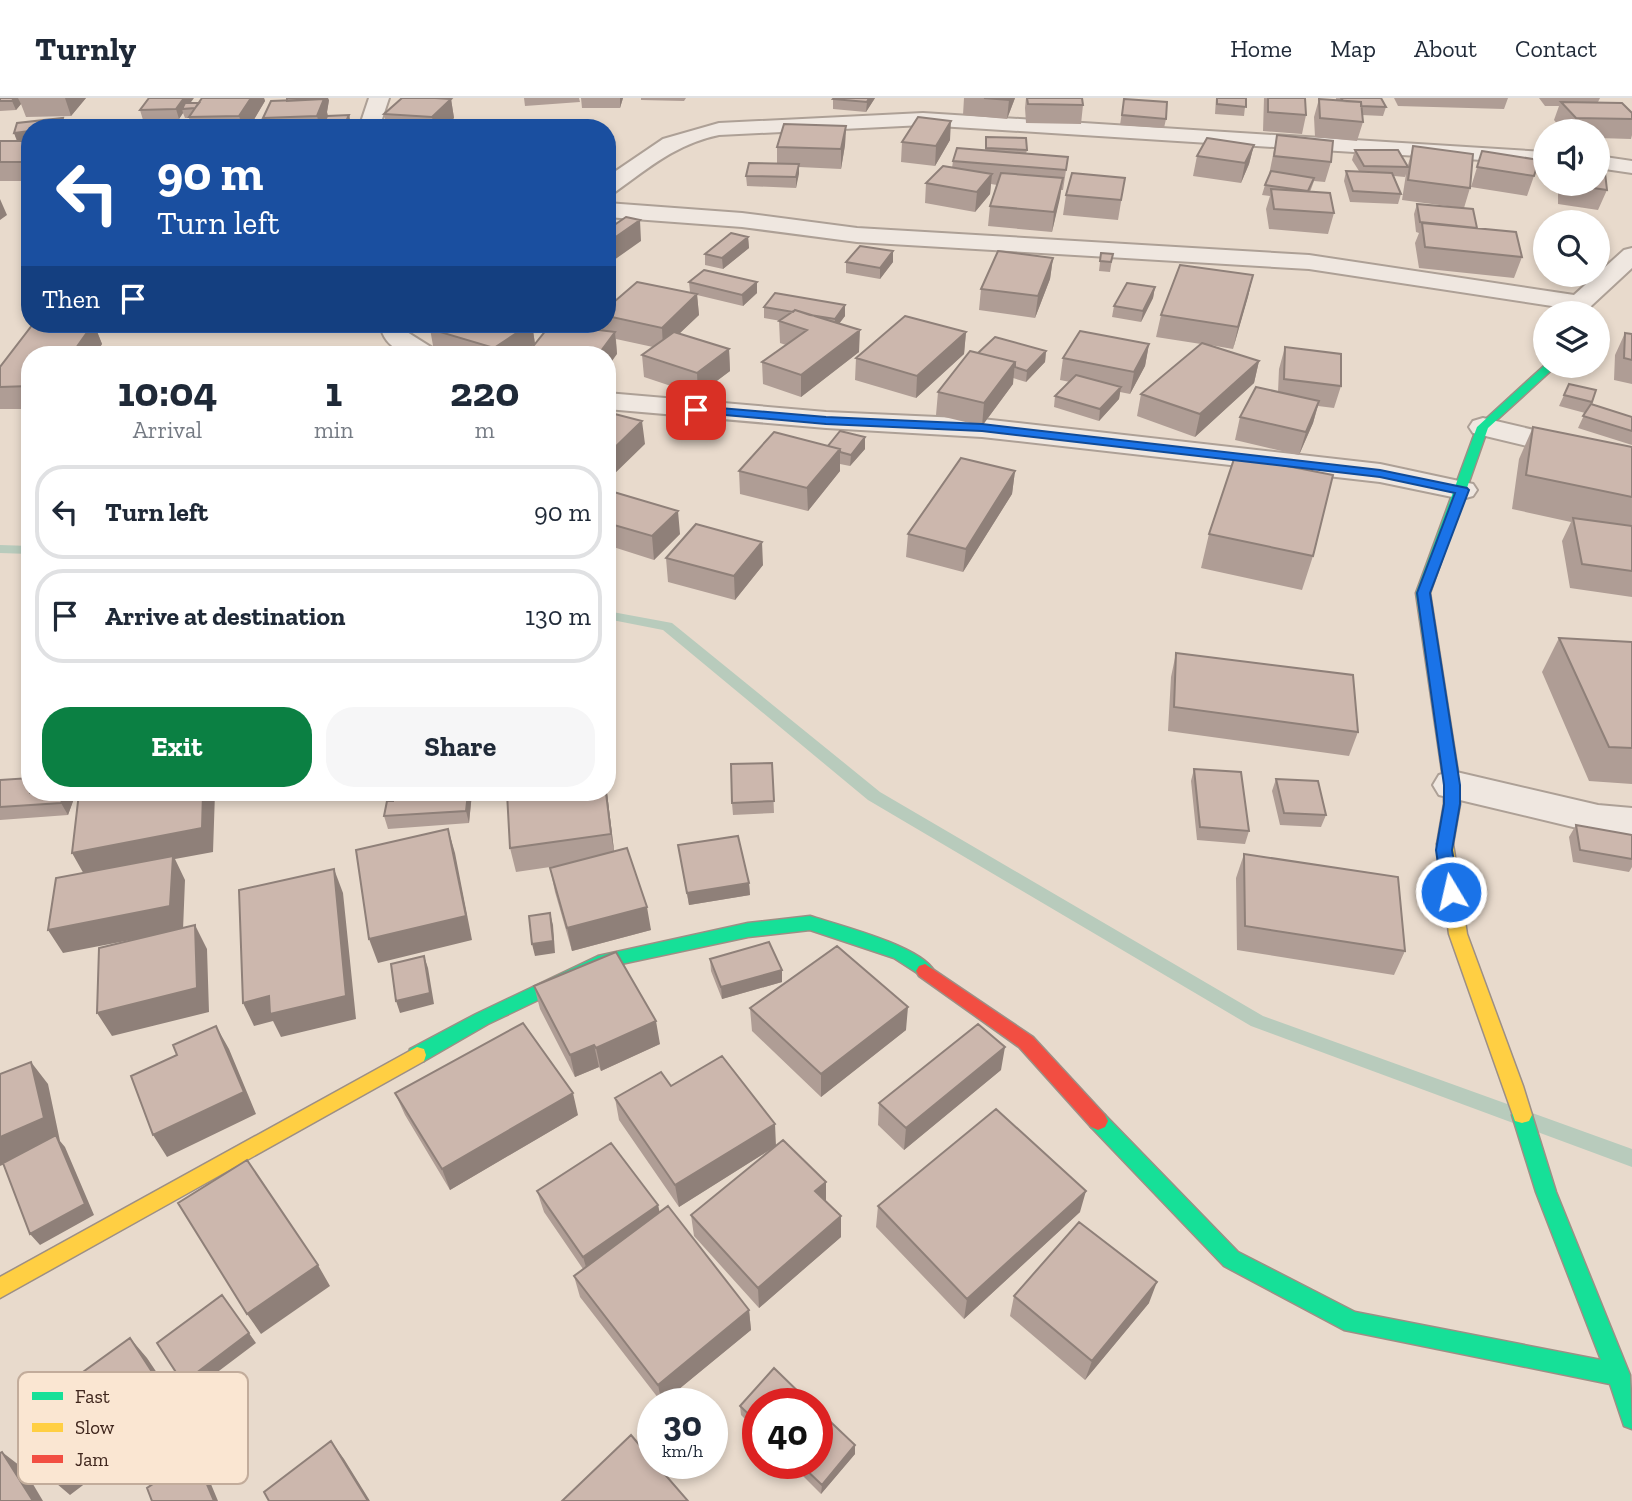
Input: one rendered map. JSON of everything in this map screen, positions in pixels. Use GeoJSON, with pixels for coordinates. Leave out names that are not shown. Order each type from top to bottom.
{"type":"FeatureCollection","features":[{"type":"Feature","properties":{"kind":"street"},"geometry":{"type":"LineString","coordinates":[[372,119],[379,98]]}},
{"type":"Feature","properties":{"kind":"street"},"geometry":{"type":"LineString","coordinates":[[616,181],[670,143],[691,135],[719,129],[805,127],[883,120],[923,119],[1533,157]]}},
{"type":"Feature","properties":{"kind":"street"},"geometry":{"type":"LineString","coordinates":[[1610,164],[1632,167]]}},
{"type":"Feature","properties":{"kind":"street"},"geometry":{"type":"LineString","coordinates":[[616,211],[742,220],[857,235],[1309,262],[1537,301]]}},
{"type":"Feature","properties":{"kind":"street"},"geometry":{"type":"LineString","coordinates":[[1585,301],[1632,255]]}},
{"type":"Feature","properties":{"kind":"street"},"geometry":{"type":"LineString","coordinates":[[394,333],[411,346]]}},
{"type":"Feature","properties":{"kind":"street"},"geometry":{"type":"LineString","coordinates":[[1537,378],[1483,426],[1423,593],[1452,785],[1452,804],[1444,850],[1458,934],[1514,1086],[1533,1159],[1619,1375],[1632,1418]]}},
{"type":"Feature","properties":{"kind":"street"},"geometry":{"type":"LineString","coordinates":[[616,402],[826,420],[982,428],[1380,473],[1462,490]]}},
{"type":"Feature","properties":{"kind":"street"},"geometry":{"type":"LineString","coordinates":[[1483,426],[1632,462]]}},
{"type":"Feature","properties":{"kind":"street"},"geometry":{"type":"LineString","coordinates":[[1452,785],[1598,818],[1632,822]]}},
{"type":"Feature","properties":{"kind":"street"},"geometry":{"type":"LineString","coordinates":[[0,1288],[482,1019],[604,961],[748,930],[810,923],[901,953],[1026,1042],[1136,1162],[1231,1259],[1352,1322],[1619,1375]]}},
{"type":"Feature","properties":{"kind":"building"},"geometry":{"type":"Polygon","coordinates":[[[0,98],[14,98],[12,101],[0,101],[0,98]]]}},
{"type":"Feature","properties":{"kind":"building"},"geometry":{"type":"Polygon","coordinates":[[[149,98],[184,98],[176,109],[140,110],[149,98]]]}},
{"type":"Feature","properties":{"kind":"building"},"geometry":{"type":"Polygon","coordinates":[[[202,98],[251,98],[239,116],[189,117],[202,98]]]}},
{"type":"Feature","properties":{"kind":"building"},"geometry":{"type":"Polygon","coordinates":[[[287,98],[326,98],[325,103],[324,99],[287,101],[287,98]]]}},
{"type":"Feature","properties":{"kind":"building"},"geometry":{"type":"Polygon","coordinates":[[[402,98],[451,99],[432,117],[384,114],[402,98]]]}},
{"type":"Feature","properties":{"kind":"building"},"geometry":{"type":"Polygon","coordinates":[[[834,98],[869,98],[867,102],[834,98]]]}},
{"type":"Feature","properties":{"kind":"building"},"geometry":{"type":"Polygon","coordinates":[[[1027,98],[1082,98],[1083,105],[1028,104],[1027,98]]]}},
{"type":"Feature","properties":{"kind":"building"},"geometry":{"type":"Polygon","coordinates":[[[1217,98],[1246,98],[1246,107],[1217,104],[1217,98]]]}},
{"type":"Feature","properties":{"kind":"building"},"geometry":{"type":"Polygon","coordinates":[[[1268,98],[1305,98],[1306,115],[1268,112],[1268,98]]]}},
{"type":"Feature","properties":{"kind":"building"},"geometry":{"type":"Polygon","coordinates":[[[1341,98],[1381,98],[1386,107],[1361,106],[1361,102],[1343,101],[1341,98]]]}},
{"type":"Feature","properties":{"kind":"building"},"geometry":{"type":"Polygon","coordinates":[[[324,99],[317,116],[263,118],[271,101],[324,99]]]}},
{"type":"Feature","properties":{"kind":"building"},"geometry":{"type":"Polygon","coordinates":[[[1124,99],[1167,102],[1166,119],[1122,115],[1124,99]]]}},
{"type":"Feature","properties":{"kind":"building"},"geometry":{"type":"Polygon","coordinates":[[[1319,99],[1361,102],[1363,122],[1320,118],[1319,99]]]}},
{"type":"Feature","properties":{"kind":"building"},"geometry":{"type":"Polygon","coordinates":[[[1561,102],[1622,103],[1632,113],[1632,119],[1576,118],[1561,102]]]}},
{"type":"Feature","properties":{"kind":"building"},"geometry":{"type":"Polygon","coordinates":[[[185,103],[199,103],[195,108],[182,109],[185,103]]]}},
{"type":"Feature","properties":{"kind":"building"},"geometry":{"type":"Polygon","coordinates":[[[349,115],[347,119],[326,119],[327,116],[349,115]]]}},
{"type":"Feature","properties":{"kind":"building"},"geometry":{"type":"Polygon","coordinates":[[[918,117],[951,121],[936,146],[902,142],[918,117]]]}},
{"type":"Feature","properties":{"kind":"building"},"geometry":{"type":"Polygon","coordinates":[[[17,123],[21,123],[21,132],[14,133],[17,123]]]}},
{"type":"Feature","properties":{"kind":"building"},"geometry":{"type":"Polygon","coordinates":[[[784,124],[846,126],[841,149],[777,147],[784,124]]]}},
{"type":"Feature","properties":{"kind":"building"},"geometry":{"type":"Polygon","coordinates":[[[1277,135],[1333,141],[1331,162],[1274,156],[1277,135]]]}},
{"type":"Feature","properties":{"kind":"building"},"geometry":{"type":"Polygon","coordinates":[[[986,137],[1026,138],[1027,150],[986,148],[986,137]]]}},
{"type":"Feature","properties":{"kind":"building"},"geometry":{"type":"Polygon","coordinates":[[[1207,138],[1254,145],[1245,163],[1197,156],[1207,138]]]}},
{"type":"Feature","properties":{"kind":"building"},"geometry":{"type":"Polygon","coordinates":[[[0,141],[21,141],[21,162],[0,162],[0,141]]]}},
{"type":"Feature","properties":{"kind":"building"},"geometry":{"type":"Polygon","coordinates":[[[1413,146],[1473,154],[1470,188],[1408,180],[1413,146]]]}},
{"type":"Feature","properties":{"kind":"building"},"geometry":{"type":"Polygon","coordinates":[[[957,148],[1068,157],[1066,170],[953,161],[957,148]]]}},
{"type":"Feature","properties":{"kind":"building"},"geometry":{"type":"Polygon","coordinates":[[[1355,150],[1398,150],[1408,167],[1364,166],[1355,150]]]}},
{"type":"Feature","properties":{"kind":"building"},"geometry":{"type":"Polygon","coordinates":[[[1482,151],[1533,159],[1533,176],[1477,167],[1482,151]]]}},
{"type":"Feature","properties":{"kind":"building"},"geometry":{"type":"Polygon","coordinates":[[[749,163],[799,164],[796,177],[746,176],[749,163]]]}},
{"type":"Feature","properties":{"kind":"building"},"geometry":{"type":"Polygon","coordinates":[[[943,166],[992,174],[977,192],[926,183],[943,166]]]}},
{"type":"Feature","properties":{"kind":"building"},"geometry":{"type":"Polygon","coordinates":[[[1271,171],[1314,178],[1308,191],[1265,185],[1271,171]]]}},
{"type":"Feature","properties":{"kind":"building"},"geometry":{"type":"Polygon","coordinates":[[[1346,171],[1392,173],[1401,194],[1353,191],[1346,171]]]}},
{"type":"Feature","properties":{"kind":"building"},"geometry":{"type":"Polygon","coordinates":[[[1001,173],[1063,178],[1054,212],[990,206],[1001,173]]]}},
{"type":"Feature","properties":{"kind":"building"},"geometry":{"type":"Polygon","coordinates":[[[1072,173],[1125,178],[1121,200],[1066,195],[1072,173]]]}},
{"type":"Feature","properties":{"kind":"building"},"geometry":{"type":"Polygon","coordinates":[[[1271,189],[1330,193],[1334,213],[1274,209],[1271,189]]]}},
{"type":"Feature","properties":{"kind":"building"},"geometry":{"type":"Polygon","coordinates":[[[1417,204],[1473,209],[1477,228],[1420,222],[1417,204]]]}},
{"type":"Feature","properties":{"kind":"building"},"geometry":{"type":"Polygon","coordinates":[[[626,217],[640,220],[616,237],[616,224],[626,217]]]}},
{"type":"Feature","properties":{"kind":"building"},"geometry":{"type":"Polygon","coordinates":[[[1422,223],[1516,232],[1522,257],[1425,247],[1422,223]]]}},
{"type":"Feature","properties":{"kind":"building"},"geometry":{"type":"Polygon","coordinates":[[[731,233],[748,237],[722,258],[705,254],[731,233]]]}},
{"type":"Feature","properties":{"kind":"building"},"geometry":{"type":"Polygon","coordinates":[[[860,246],[893,251],[880,268],[846,262],[860,246]]]}},
{"type":"Feature","properties":{"kind":"building"},"geometry":{"type":"Polygon","coordinates":[[[998,251],[1053,258],[1038,296],[981,289],[998,251]]]}},
{"type":"Feature","properties":{"kind":"building"},"geometry":{"type":"Polygon","coordinates":[[[1101,253],[1113,254],[1111,262],[1100,261],[1101,253]]]}},
{"type":"Feature","properties":{"kind":"building"},"geometry":{"type":"Polygon","coordinates":[[[1180,265],[1253,275],[1238,327],[1161,315],[1180,265]]]}},
{"type":"Feature","properties":{"kind":"building"},"geometry":{"type":"Polygon","coordinates":[[[704,270],[757,282],[742,295],[689,282],[704,270]]]}},
{"type":"Feature","properties":{"kind":"building"},"geometry":{"type":"Polygon","coordinates":[[[637,282],[697,294],[662,328],[616,318],[616,300],[637,282]]]}},
{"type":"Feature","properties":{"kind":"building"},"geometry":{"type":"Polygon","coordinates":[[[1127,283],[1155,287],[1143,311],[1114,306],[1127,283]]]}},
{"type":"Feature","properties":{"kind":"building"},"geometry":{"type":"Polygon","coordinates":[[[775,293],[845,305],[835,319],[795,310],[793,312],[764,307],[775,293]]]}},
{"type":"Feature","properties":{"kind":"building"},"geometry":{"type":"Polygon","coordinates":[[[795,310],[860,330],[801,375],[762,362],[807,330],[779,321],[795,310]]]}},
{"type":"Feature","properties":{"kind":"building"},"geometry":{"type":"Polygon","coordinates":[[[905,316],[966,332],[917,376],[856,358],[905,316]]]}},
{"type":"Feature","properties":{"kind":"building"},"geometry":{"type":"Polygon","coordinates":[[[1080,331],[1149,344],[1134,372],[1063,358],[1080,331]]]}},
{"type":"Feature","properties":{"kind":"building"},"geometry":{"type":"Polygon","coordinates":[[[674,332],[729,349],[697,373],[642,355],[674,332]]]}},
{"type":"Feature","properties":{"kind":"building"},"geometry":{"type":"Polygon","coordinates":[[[26,333],[87,333],[77,346],[21,346],[21,386],[0,387],[0,367],[26,333]]]}},
{"type":"Feature","properties":{"kind":"building"},"geometry":{"type":"Polygon","coordinates":[[[443,333],[516,333],[497,346],[487,346],[443,333]]]}},
{"type":"Feature","properties":{"kind":"building"},"geometry":{"type":"Polygon","coordinates":[[[544,333],[614,333],[605,346],[533,346],[544,333]]]}},
{"type":"Feature","properties":{"kind":"building"},"geometry":{"type":"Polygon","coordinates":[[[1625,333],[1632,334],[1632,360],[1624,358],[1625,333]]]}},
{"type":"Feature","properties":{"kind":"building"},"geometry":{"type":"Polygon","coordinates":[[[995,337],[1046,351],[1027,371],[1015,367],[1015,362],[978,353],[995,337]]]}},
{"type":"Feature","properties":{"kind":"building"},"geometry":{"type":"Polygon","coordinates":[[[1202,343],[1259,361],[1200,414],[1141,394],[1202,343]]]}},
{"type":"Feature","properties":{"kind":"building"},"geometry":{"type":"Polygon","coordinates":[[[1285,347],[1341,354],[1341,386],[1284,379],[1285,347]]]}},
{"type":"Feature","properties":{"kind":"building"},"geometry":{"type":"Polygon","coordinates":[[[970,351],[1015,362],[984,403],[938,392],[970,351]]]}},
{"type":"Feature","properties":{"kind":"building"},"geometry":{"type":"Polygon","coordinates":[[[1076,375],[1121,387],[1100,409],[1055,396],[1076,375]]]}},
{"type":"Feature","properties":{"kind":"building"},"geometry":{"type":"Polygon","coordinates":[[[1569,384],[1596,390],[1592,402],[1564,395],[1569,384]]]}},
{"type":"Feature","properties":{"kind":"building"},"geometry":{"type":"Polygon","coordinates":[[[1256,387],[1319,401],[1306,432],[1240,417],[1256,387]]]}},
{"type":"Feature","properties":{"kind":"building"},"geometry":{"type":"Polygon","coordinates":[[[1591,404],[1632,417],[1632,431],[1583,416],[1591,404]]]}},
{"type":"Feature","properties":{"kind":"building"},"geometry":{"type":"Polygon","coordinates":[[[616,414],[642,421],[616,446],[616,414]]]}},
{"type":"Feature","properties":{"kind":"building"},"geometry":{"type":"Polygon","coordinates":[[[1533,427],[1632,447],[1632,497],[1526,475],[1533,427]]]}},
{"type":"Feature","properties":{"kind":"building"},"geometry":{"type":"Polygon","coordinates":[[[840,431],[865,437],[851,455],[828,446],[840,431]]]}},
{"type":"Feature","properties":{"kind":"building"},"geometry":{"type":"Polygon","coordinates":[[[774,432],[840,449],[807,488],[739,471],[774,432]]]}},
{"type":"Feature","properties":{"kind":"building"},"geometry":{"type":"Polygon","coordinates":[[[1235,456],[1333,475],[1313,556],[1209,534],[1235,456]]]}},
{"type":"Feature","properties":{"kind":"building"},"geometry":{"type":"Polygon","coordinates":[[[961,458],[1015,471],[966,549],[908,534],[961,458]]]}},
{"type":"Feature","properties":{"kind":"building"},"geometry":{"type":"Polygon","coordinates":[[[616,493],[678,511],[652,536],[616,526],[616,493]]]}},
{"type":"Feature","properties":{"kind":"building"},"geometry":{"type":"Polygon","coordinates":[[[1573,518],[1632,526],[1632,571],[1582,564],[1573,518]]]}},
{"type":"Feature","properties":{"kind":"building"},"geometry":{"type":"Polygon","coordinates":[[[696,524],[762,542],[734,576],[666,558],[696,524]]]}},
{"type":"Feature","properties":{"kind":"building"},"geometry":{"type":"Polygon","coordinates":[[[1559,638],[1632,642],[1632,748],[1609,747],[1559,638]]]}},
{"type":"Feature","properties":{"kind":"building"},"geometry":{"type":"Polygon","coordinates":[[[1176,653],[1353,675],[1358,732],[1174,707],[1176,653]]]}},
{"type":"Feature","properties":{"kind":"building"},"geometry":{"type":"Polygon","coordinates":[[[772,763],[774,801],[732,803],[731,764],[772,763]]]}},
{"type":"Feature","properties":{"kind":"building"},"geometry":{"type":"Polygon","coordinates":[[[1194,769],[1241,772],[1249,831],[1200,827],[1194,769]]]}},
{"type":"Feature","properties":{"kind":"building"},"geometry":{"type":"Polygon","coordinates":[[[21,779],[21,801],[62,801],[0,807],[0,780],[21,779]]]}},
{"type":"Feature","properties":{"kind":"building"},"geometry":{"type":"Polygon","coordinates":[[[1276,779],[1318,781],[1326,815],[1284,813],[1276,779]]]}},
{"type":"Feature","properties":{"kind":"building"},"geometry":{"type":"Polygon","coordinates":[[[78,801],[203,801],[202,828],[72,853],[78,801]]]}},
{"type":"Feature","properties":{"kind":"building"},"geometry":{"type":"Polygon","coordinates":[[[387,801],[467,801],[466,811],[384,816],[387,801]]]}},
{"type":"Feature","properties":{"kind":"building"},"geometry":{"type":"Polygon","coordinates":[[[507,801],[607,801],[611,834],[510,848],[507,801]]]}},
{"type":"Feature","properties":{"kind":"building"},"geometry":{"type":"Polygon","coordinates":[[[1576,825],[1632,835],[1632,859],[1580,850],[1576,825]]]}},
{"type":"Feature","properties":{"kind":"building"},"geometry":{"type":"Polygon","coordinates":[[[448,829],[466,916],[369,939],[356,850],[448,829]]]}},
{"type":"Feature","properties":{"kind":"building"},"geometry":{"type":"Polygon","coordinates":[[[738,836],[749,883],[687,893],[678,845],[738,836]]]}},
{"type":"Feature","properties":{"kind":"building"},"geometry":{"type":"Polygon","coordinates":[[[627,848],[647,907],[567,928],[550,868],[627,848]]]}},
{"type":"Feature","properties":{"kind":"building"},"geometry":{"type":"Polygon","coordinates":[[[1244,854],[1398,877],[1405,951],[1245,926],[1244,854]]]}},
{"type":"Feature","properties":{"kind":"building"},"geometry":{"type":"Polygon","coordinates":[[[173,856],[170,906],[48,930],[56,878],[173,856]]]}},
{"type":"Feature","properties":{"kind":"building"},"geometry":{"type":"Polygon","coordinates":[[[334,869],[346,996],[270,1014],[269,996],[243,1003],[239,890],[334,869]]]}},
{"type":"Feature","properties":{"kind":"building"},"geometry":{"type":"Polygon","coordinates":[[[550,913],[553,941],[532,944],[529,916],[550,913]]]}},
{"type":"Feature","properties":{"kind":"building"},"geometry":{"type":"Polygon","coordinates":[[[195,925],[197,988],[97,1013],[99,948],[195,925]]]}},
{"type":"Feature","properties":{"kind":"building"},"geometry":{"type":"Polygon","coordinates":[[[769,942],[782,970],[721,987],[710,959],[769,942]]]}},
{"type":"Feature","properties":{"kind":"building"},"geometry":{"type":"Polygon","coordinates":[[[837,946],[908,1007],[821,1074],[750,1008],[837,946]]]}},
{"type":"Feature","properties":{"kind":"building"},"geometry":{"type":"Polygon","coordinates":[[[616,952],[656,1021],[596,1048],[594,1045],[570,1055],[534,986],[616,952]]]}},
{"type":"Feature","properties":{"kind":"building"},"geometry":{"type":"Polygon","coordinates":[[[424,956],[430,993],[396,1001],[391,964],[424,956]]]}},
{"type":"Feature","properties":{"kind":"building"},"geometry":{"type":"Polygon","coordinates":[[[523,1023],[573,1093],[442,1169],[395,1093],[523,1023]]]}},
{"type":"Feature","properties":{"kind":"building"},"geometry":{"type":"Polygon","coordinates":[[[978,1024],[1005,1047],[906,1128],[879,1103],[978,1024]]]}},
{"type":"Feature","properties":{"kind":"building"},"geometry":{"type":"Polygon","coordinates":[[[216,1026],[244,1092],[153,1135],[131,1076],[177,1055],[173,1045],[216,1026]]]}},
{"type":"Feature","properties":{"kind":"building"},"geometry":{"type":"Polygon","coordinates":[[[722,1056],[775,1124],[675,1185],[615,1098],[661,1072],[671,1086],[722,1056]]]}},
{"type":"Feature","properties":{"kind":"building"},"geometry":{"type":"Polygon","coordinates":[[[31,1062],[44,1118],[0,1137],[0,1074],[31,1062]]]}},
{"type":"Feature","properties":{"kind":"building"},"geometry":{"type":"Polygon","coordinates":[[[996,1109],[1086,1191],[967,1299],[878,1206],[996,1109]]]}},
{"type":"Feature","properties":{"kind":"building"},"geometry":{"type":"Polygon","coordinates":[[[56,1135],[85,1204],[30,1234],[3,1163],[56,1135]]]}},
{"type":"Feature","properties":{"kind":"building"},"geometry":{"type":"Polygon","coordinates":[[[783,1140],[826,1182],[815,1191],[841,1216],[758,1288],[691,1215],[783,1140]]]}},
{"type":"Feature","properties":{"kind":"building"},"geometry":{"type":"Polygon","coordinates":[[[611,1143],[658,1205],[583,1257],[537,1191],[611,1143]]]}},
{"type":"Feature","properties":{"kind":"building"},"geometry":{"type":"Polygon","coordinates":[[[247,1160],[318,1265],[247,1314],[178,1203],[247,1160]]]}},
{"type":"Feature","properties":{"kind":"building"},"geometry":{"type":"Polygon","coordinates":[[[668,1206],[749,1310],[658,1385],[574,1276],[668,1206]]]}},
{"type":"Feature","properties":{"kind":"building"},"geometry":{"type":"Polygon","coordinates":[[[1079,1222],[1157,1282],[1092,1361],[1014,1296],[1079,1222]]]}},
{"type":"Feature","properties":{"kind":"building"},"geometry":{"type":"Polygon","coordinates":[[[222,1295],[249,1333],[198,1372],[176,1372],[157,1343],[222,1295]]]}},
{"type":"Feature","properties":{"kind":"building"},"geometry":{"type":"Polygon","coordinates":[[[130,1338],[152,1372],[83,1372],[130,1338]]]}},
{"type":"Feature","properties":{"kind":"building"},"geometry":{"type":"Polygon","coordinates":[[[774,1368],[795,1388],[756,1388],[774,1368]]]}},
{"type":"Feature","properties":{"kind":"building"},"geometry":{"type":"Polygon","coordinates":[[[833,1424],[855,1445],[833,1472],[833,1424]]]}},
{"type":"Feature","properties":{"kind":"building"},"geometry":{"type":"Polygon","coordinates":[[[631,1435],[637,1442],[637,1479],[669,1479],[688,1501],[562,1501],[631,1435]]]}},
{"type":"Feature","properties":{"kind":"building"},"geometry":{"type":"Polygon","coordinates":[[[331,1441],[368,1501],[269,1501],[264,1492],[331,1441]]]}},
{"type":"Feature","properties":{"kind":"building"},"geometry":{"type":"Polygon","coordinates":[[[2,1452],[18,1477],[18,1484],[22,1484],[33,1501],[0,1501],[2,1452]]]}},
{"type":"Feature","properties":{"kind":"building"},"geometry":{"type":"Polygon","coordinates":[[[816,1479],[827,1479],[822,1485],[816,1479]]]}},
{"type":"Feature","properties":{"kind":"building"},"geometry":{"type":"Polygon","coordinates":[[[153,1484],[207,1484],[214,1501],[152,1501],[147,1488],[153,1484]]]}},
{"type":"Feature","properties":{"kind":"waterway"},"geometry":{"type":"LineString","coordinates":[[0,549],[21,550]]}},
{"type":"Feature","properties":{"kind":"waterway"},"geometry":{"type":"LineString","coordinates":[[616,617],[667,626],[874,796],[1257,1021],[1632,1158]]}},
{"type":"Feature","properties":{"kind":"traffic: fast"},"geometry":{"type":"LineString","coordinates":[[1445,844],[1452,804],[1452,785],[1423,593],[1483,427],[1538,378]]}},
{"type":"Feature","properties":{"kind":"traffic: fast"},"geometry":{"type":"LineString","coordinates":[[417,1055],[482,1019],[604,961],[748,930],[810,923],[900,953],[925,971]]}},
{"type":"Feature","properties":{"kind":"traffic: fast"},"geometry":{"type":"LineString","coordinates":[[1522,1115],[1546,1192],[1606,1342],[1632,1418]]}},
{"type":"Feature","properties":{"kind":"traffic: fast"},"geometry":{"type":"LineString","coordinates":[[1098,1121],[1231,1259],[1352,1322],[1619,1375]]}},
{"type":"Feature","properties":{"kind":"traffic: slow"},"geometry":{"type":"LineString","coordinates":[[1445,844],[1458,934],[1514,1086],[1522,1115]]}},
{"type":"Feature","properties":{"kind":"traffic: slow"},"geometry":{"type":"LineString","coordinates":[[0,1288],[417,1055]]}},
{"type":"Feature","properties":{"kind":"traffic: jam"},"geometry":{"type":"LineString","coordinates":[[925,971],[1026,1042],[1098,1121]]}},
{"type":"Feature","properties":{"kind":"route"},"geometry":{"type":"LineString","coordinates":[[696,410],[982,428],[1380,473],[1462,490],[1423,593],[1452,785],[1452,804],[1444,850],[1451,892]]}}]}
